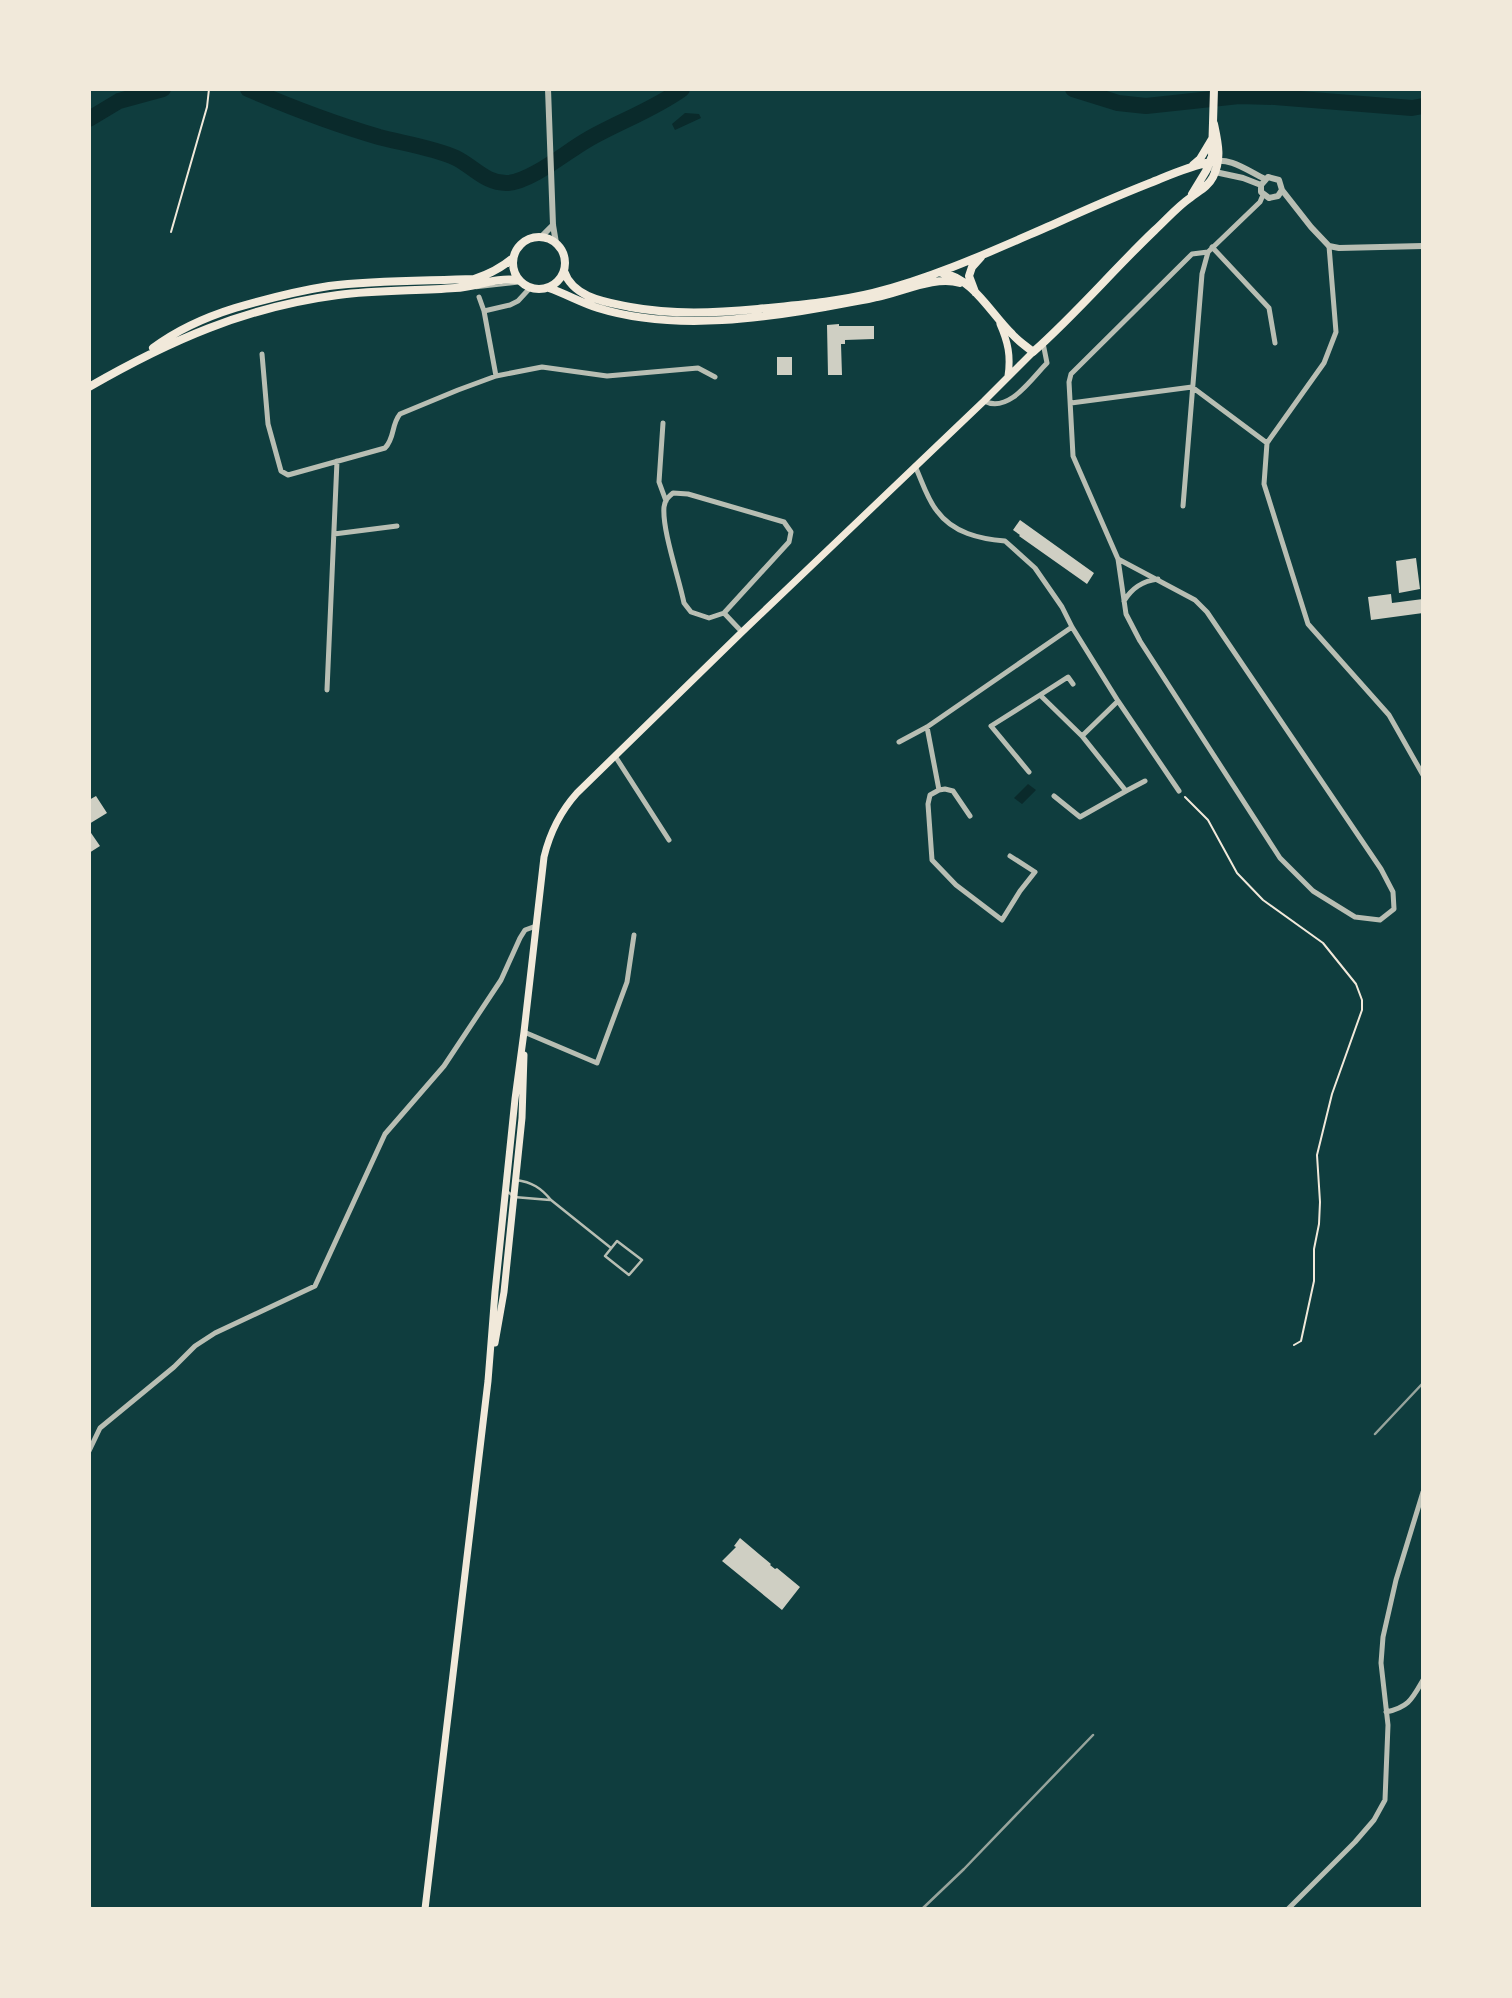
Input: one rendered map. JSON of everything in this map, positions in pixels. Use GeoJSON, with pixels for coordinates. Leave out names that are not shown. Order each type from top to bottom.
{"type":"FeatureCollection","features":[{"type":"Feature","properties":{"kind":"main road"},"geometry":{"type":"LineString","coordinates":[[425,1909],[488,1381],[517,1080],[544,857],[554,825],[567,804],[741,632],[984,401],[1152,233],[1208,185],[1215,172],[1214,89]]}},
{"type":"Feature","properties":{"kind":"main road"},"geometry":{"type":"LineString","coordinates":[[1191,197],[1215,161],[1218,146],[1213,124]]}},
{"type":"Feature","properties":{"kind":"main road"},"geometry":{"type":"LineString","coordinates":[[1192,166],[1200,159],[1213,136]]}},
{"type":"Feature","properties":{"kind":"main road"},"geometry":{"type":"LineString","coordinates":[[550,288],[599,309],[676,322],[849,303],[938,277],[1115,197],[1192,166],[1215,161]]}},
{"type":"Feature","properties":{"kind":"main road"},"geometry":{"type":"LineString","coordinates":[[89,387],[186,336],[302,301],[368,292],[459,288],[500,278],[523,286],[540,290],[550,288],[561,278],[564,271],[565,261],[556,243],[541,237],[531,238],[516,249],[513,269],[523,286]]}},
{"type":"Feature","properties":{"kind":"main road"},"geometry":{"type":"LineString","coordinates":[[975,292],[969,276],[972,267],[983,255]]}},
{"type":"Feature","properties":{"kind":"main road"},"geometry":{"type":"LineString","coordinates":[[140,358],[176,333],[208,318],[266,299],[354,284],[474,279],[502,267],[513,258]]}},
{"type":"Feature","properties":{"kind":"main road"},"geometry":{"type":"LineString","coordinates":[[564,271],[567,281],[601,301],[676,313],[735,315]]}},
{"type":"Feature","properties":{"kind":"main road"},"geometry":{"type":"LineString","coordinates":[[938,277],[956,277],[975,292],[1013,335],[1033,352]]}},
{"type":"Feature","properties":{"kind":"main road"},"geometry":{"type":"LineString","coordinates":[[998,318],[1010,354],[1008,377]]}},
{"type":"Feature","properties":{"kind":"main road"},"geometry":{"type":"LineString","coordinates":[[488,1381],[504,1292],[516,1180],[523,1100],[524,1032]]}},
{"type":"Feature","properties":{"kind":"street"},"geometry":{"type":"LineString","coordinates":[[548,89],[556,243]]}},
{"type":"Feature","properties":{"kind":"street"},"geometry":{"type":"LineString","coordinates":[[1215,161],[1233,163],[1263,182]]}},
{"type":"Feature","properties":{"kind":"street"},"geometry":{"type":"LineString","coordinates":[[1215,172],[1263,182],[1276,178],[1293,205],[1329,246],[1336,332],[1324,363],[1267,443],[1264,484],[1308,624],[1389,716],[1423,775]]}},
{"type":"Feature","properties":{"kind":"street"},"geometry":{"type":"LineString","coordinates":[[1118,559],[1195,600],[1207,612],[1381,869],[1393,892],[1394,909],[1380,920],[1355,917],[1313,891],[1280,858],[1140,641],[1126,614],[1118,559],[1073,456],[1071,374],[1192,254],[1210,249],[1260,202],[1263,182]]}},
{"type":"Feature","properties":{"kind":"street"},"geometry":{"type":"LineString","coordinates":[[1277,197],[1282,190]]}},
{"type":"Feature","properties":{"kind":"street"},"geometry":{"type":"LineString","coordinates":[[1263,195],[1269,198],[1277,197],[1293,205]]}},
{"type":"Feature","properties":{"kind":"street"},"geometry":{"type":"LineString","coordinates":[[541,237],[553,225]]}},
{"type":"Feature","properties":{"kind":"street"},"geometry":{"type":"LineString","coordinates":[[1329,246],[1423,246]]}},
{"type":"Feature","properties":{"kind":"street"},"geometry":{"type":"LineString","coordinates":[[1210,249],[1269,308],[1275,344]]}},
{"type":"Feature","properties":{"kind":"street"},"geometry":{"type":"LineString","coordinates":[[1183,506],[1202,274],[1210,249]]}},
{"type":"Feature","properties":{"kind":"street"},"geometry":{"type":"LineString","coordinates":[[484,311],[518,301],[523,286]]}},
{"type":"Feature","properties":{"kind":"street"},"geometry":{"type":"LineString","coordinates":[[478,297],[484,311],[496,376]]}},
{"type":"Feature","properties":{"kind":"street"},"geometry":{"type":"LineString","coordinates":[[984,401],[993,405],[1003,404],[1016,395],[1047,363],[1043,343]]}},
{"type":"Feature","properties":{"kind":"street"},"geometry":{"type":"LineString","coordinates":[[262,354],[268,424],[281,471],[288,475],[385,448],[391,442],[395,421],[400,414],[496,376],[542,367],[607,376],[698,368],[715,377]]}},
{"type":"Feature","properties":{"kind":"street"},"geometry":{"type":"LineString","coordinates":[[1071,403],[1192,387],[1267,443]]}},
{"type":"Feature","properties":{"kind":"street"},"geometry":{"type":"LineString","coordinates":[[663,423],[659,482],[666,500]]}},
{"type":"Feature","properties":{"kind":"street"},"geometry":{"type":"LineString","coordinates":[[327,690],[337,461]]}},
{"type":"Feature","properties":{"kind":"street"},"geometry":{"type":"LineString","coordinates":[[915,467],[936,510],[953,528],[985,540],[1005,541],[1035,568],[1062,607],[1118,701],[1179,791]]}},
{"type":"Feature","properties":{"kind":"street"},"geometry":{"type":"LineString","coordinates":[[673,493],[688,494],[784,522],[791,532],[789,542],[724,613],[709,618],[691,612],[684,603],[664,509],[666,500],[673,493]]}},
{"type":"Feature","properties":{"kind":"street"},"geometry":{"type":"LineString","coordinates":[[334,534],[397,526]]}},
{"type":"Feature","properties":{"kind":"street"},"geometry":{"type":"LineString","coordinates":[[1124,601],[1130,591],[1146,580],[1158,579]]}},
{"type":"Feature","properties":{"kind":"street"},"geometry":{"type":"LineString","coordinates":[[724,613],[741,632]]}},
{"type":"Feature","properties":{"kind":"street"},"geometry":{"type":"LineString","coordinates":[[899,742],[927,727],[1072,627]]}},
{"type":"Feature","properties":{"kind":"street"},"geometry":{"type":"LineString","coordinates":[[1030,772],[991,726],[1068,677],[1073,684]]}},
{"type":"Feature","properties":{"kind":"street"},"geometry":{"type":"LineString","coordinates":[[1040,695],[1082,736],[1126,791]]}},
{"type":"Feature","properties":{"kind":"street"},"geometry":{"type":"LineString","coordinates":[[1082,736],[1118,701]]}},
{"type":"Feature","properties":{"kind":"street"},"geometry":{"type":"LineString","coordinates":[[927,727],[939,790]]}},
{"type":"Feature","properties":{"kind":"street"},"geometry":{"type":"LineString","coordinates":[[615,756],[669,840]]}},
{"type":"Feature","properties":{"kind":"street"},"geometry":{"type":"LineString","coordinates":[[1054,796],[1080,817],[1146,780]]}},
{"type":"Feature","properties":{"kind":"street"},"geometry":{"type":"LineString","coordinates":[[970,816],[953,791],[939,790],[930,795],[928,804],[932,860],[957,885],[1002,920],[1035,872],[1010,856]]}},
{"type":"Feature","properties":{"kind":"street"},"geometry":{"type":"LineString","coordinates":[[89,1451],[100,1428],[174,1367],[195,1346],[215,1333],[315,1286],[385,1134],[443,1066],[501,980],[520,937],[525,930],[536,926]]}},
{"type":"Feature","properties":{"kind":"street"},"geometry":{"type":"LineString","coordinates":[[524,1032],[597,1063],[627,982],[634,935]]}},
{"type":"Feature","properties":{"kind":"street"},"geometry":{"type":"LineString","coordinates":[[1288,1909],[1356,1842],[1374,1820],[1384,1800],[1388,1725],[1381,1663],[1383,1637],[1396,1580],[1423,1493]]}},
{"type":"Feature","properties":{"kind":"street"},"geometry":{"type":"LineString","coordinates":[[1386,1712],[1401,1709],[1409,1702],[1423,1680]]}},
{"type":"Feature","properties":{"kind":"lane"},"geometry":{"type":"LineString","coordinates":[[516,1180],[533,1184],[543,1191],[611,1248]]}},
{"type":"Feature","properties":{"kind":"lane"},"geometry":{"type":"LineString","coordinates":[[506,1188],[514,1197],[551,1200]]}},
{"type":"Feature","properties":{"kind":"lane"},"geometry":{"type":"LineString","coordinates":[[617,1241],[642,1260],[629,1275],[605,1256],[611,1248],[617,1241]]}},
{"type":"Feature","properties":{"kind":"path"},"geometry":{"type":"LineString","coordinates":[[171,232],[207,107],[209,89]]}},
{"type":"Feature","properties":{"kind":"path"},"geometry":{"type":"LineString","coordinates":[[1179,791],[1208,820],[1237,873],[1263,900],[1323,943],[1356,984],[1362,1000],[1362,1010],[1332,1094],[1317,1156],[1320,1202],[1314,1249],[1314,1281],[1301,1341],[1294,1345]]}},
{"type":"Feature","properties":{"kind":"water"},"geometry":{"type":"Polygon","coordinates":[[[685,113],[699,114],[701,118],[675,130],[672,124],[685,113]]]}},
{"type":"Feature","properties":{"kind":"water"},"geometry":{"type":"Polygon","coordinates":[[[1028,784],[1036,790],[1022,804],[1014,798],[1028,784]]]}},
{"type":"Feature","properties":{"kind":"building"},"geometry":{"type":"Polygon","coordinates":[[[827,325],[874,326],[874,339],[845,340],[845,344],[841,344],[842,375],[828,375],[827,325]]]}},
{"type":"Feature","properties":{"kind":"building"},"geometry":{"type":"Polygon","coordinates":[[[777,357],[792,357],[792,375],[777,375],[777,357]]]}},
{"type":"Feature","properties":{"kind":"building"},"geometry":{"type":"Polygon","coordinates":[[[1020,520],[1094,573],[1087,584],[1019,536],[1013,530],[1020,520]]]}},
{"type":"Feature","properties":{"kind":"building"},"geometry":{"type":"Polygon","coordinates":[[[1416,558],[1420,589],[1399,593],[1396,561],[1416,558]]]}},
{"type":"Feature","properties":{"kind":"building"},"geometry":{"type":"Polygon","coordinates":[[[1391,594],[1392,603],[1423,599],[1423,613],[1371,620],[1368,597],[1391,594]]]}},
{"type":"Feature","properties":{"kind":"building"},"geometry":{"type":"Polygon","coordinates":[[[96,796],[107,813],[89,824],[89,800],[96,796]]]}},
{"type":"Feature","properties":{"kind":"building"},"geometry":{"type":"Polygon","coordinates":[[[89,830],[100,846],[89,853],[89,830]]]}},
{"type":"Feature","properties":{"kind":"building"},"geometry":{"type":"Polygon","coordinates":[[[740,1538],[800,1587],[782,1610],[722,1561],[736,1547],[734,1546],[740,1538]]]}},
{"type":"Feature","properties":{"kind":"waterway"},"geometry":{"type":"LineString","coordinates":[[89,119],[119,101],[163,89]]}},
{"type":"Feature","properties":{"kind":"waterway"},"geometry":{"type":"LineString","coordinates":[[248,89],[345,127],[448,154],[500,183],[517,181],[538,172],[587,140],[682,89]]}},
{"type":"Feature","properties":{"kind":"waterway"},"geometry":{"type":"LineString","coordinates":[[1073,89],[1118,103],[1146,106],[1239,96],[1412,108],[1423,106]]}},
{"type":"Feature","properties":{"kind":"railway"},"geometry":{"type":"LineString","coordinates":[[1375,1434],[1423,1383]]}},
{"type":"Feature","properties":{"kind":"railway"},"geometry":{"type":"LineString","coordinates":[[922,1909],[1093,1735]]}}]}
